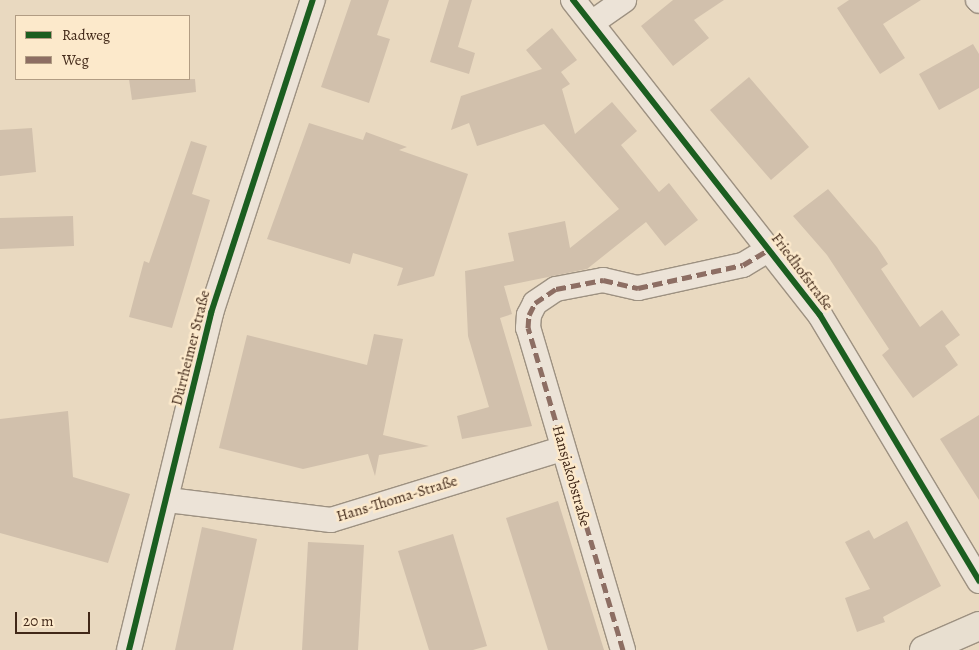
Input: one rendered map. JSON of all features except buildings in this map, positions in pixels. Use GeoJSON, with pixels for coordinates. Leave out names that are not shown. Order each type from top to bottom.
{"type":"FeatureCollection","features":[{"type":"Feature","properties":{"kind":"main road"},"geometry":{"type":"LineString","coordinates":[[924,650],[979,626]]}},
{"type":"Feature","properties":{"kind":"street","name":"Dürrheimer Straße"},"geometry":{"type":"LineString","coordinates":[[129,650],[168,500],[211,313],[313,0]]}},
{"type":"Feature","properties":{"kind":"street","name":"Friedhofstraße"},"geometry":{"type":"LineString","coordinates":[[573,0],[593,22],[820,315],[979,581]]}},
{"type":"Feature","properties":{"kind":"street"},"geometry":{"type":"LineString","coordinates":[[593,22],[624,0]]}},
{"type":"Feature","properties":{"kind":"street","name":"Hansjakobstraße"},"geometry":{"type":"LineString","coordinates":[[622,650],[528,328],[529,315],[535,303],[556,289],[603,280],[638,288],[743,265],[770,250]]}},
{"type":"Feature","properties":{"kind":"street","name":"Hans-Thoma-Straße"},"geometry":{"type":"LineString","coordinates":[[168,500],[331,520],[562,449]]}},
{"type":"Feature","properties":{"kind":"marked path"},"geometry":{"type":"LineString","coordinates":[[623,650],[528,328],[529,315],[535,303],[556,289],[603,280],[638,288],[743,265],[770,249]]}},
{"type":"Feature","properties":{"kind":"cycle path"},"geometry":{"type":"LineString","coordinates":[[129,650],[211,313],[313,0]]}},
{"type":"Feature","properties":{"kind":"cycle path"},"geometry":{"type":"LineString","coordinates":[[573,0],[820,315],[979,581]]}}]}
